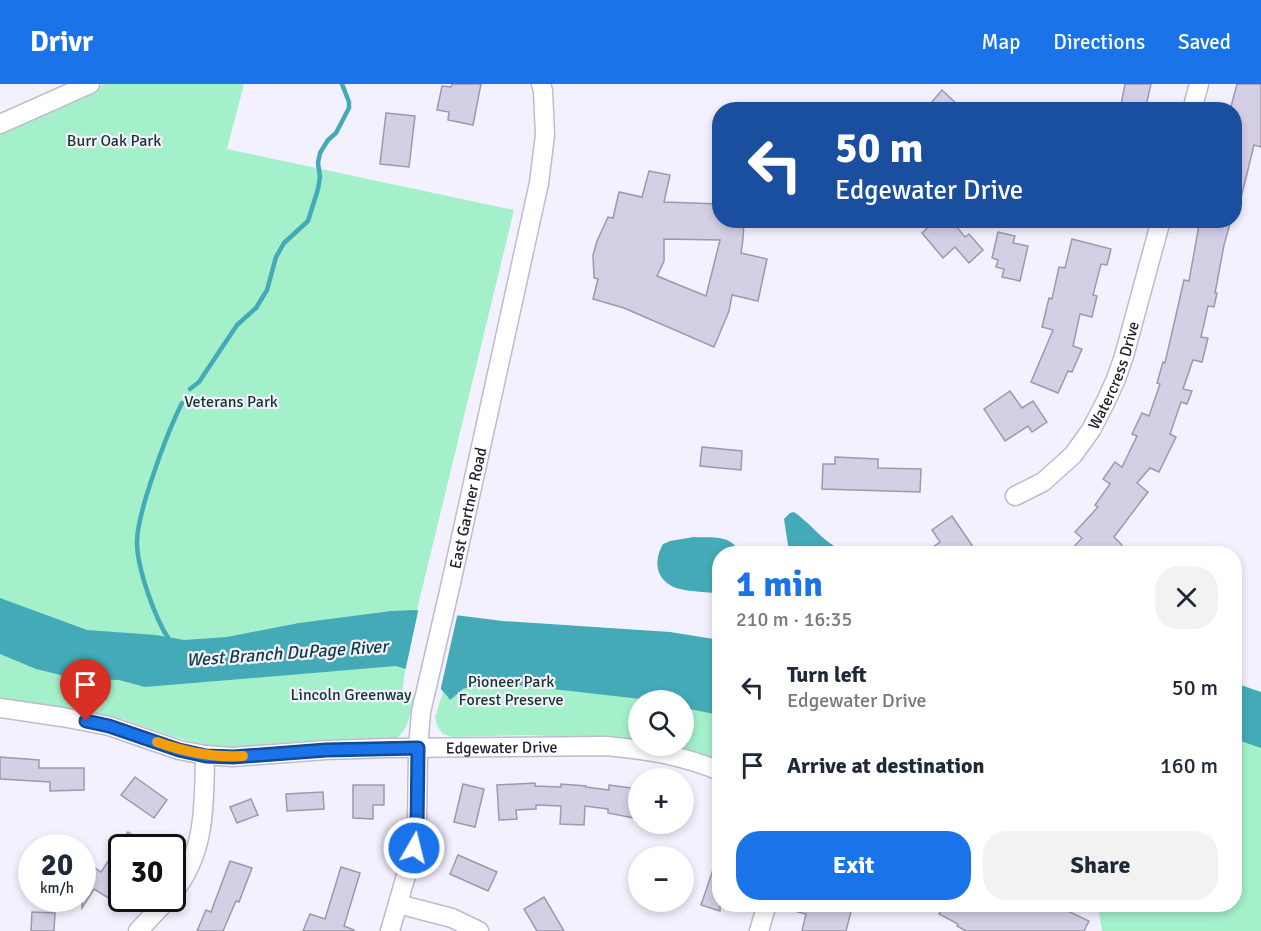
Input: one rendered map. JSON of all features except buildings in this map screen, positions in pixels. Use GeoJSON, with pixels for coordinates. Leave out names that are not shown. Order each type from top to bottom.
{"type":"FeatureCollection","features":[{"type":"Feature","properties":{"kind":"street"},"geometry":{"type":"LineString","coordinates":[[0,124],[90,84]]}},
{"type":"Feature","properties":{"kind":"street","name":"East Gartner Road"},"geometry":{"type":"LineString","coordinates":[[390,931],[414,848],[417,827],[421,712],[539,183],[545,135],[541,84]]}},
{"type":"Feature","properties":{"kind":"street"},"geometry":{"type":"LineString","coordinates":[[1194,102],[1199,84]]}},
{"type":"Feature","properties":{"kind":"street","name":"Watercress Drive"},"geometry":{"type":"LineString","coordinates":[[1016,496],[1043,482],[1073,455],[1091,430],[1124,356],[1157,228]]}},
{"type":"Feature","properties":{"kind":"street","name":"Edgewater Drive"},"geometry":{"type":"LineString","coordinates":[[0,708],[109,726],[179,750],[206,756],[233,757],[326,750],[606,746],[678,756],[712,768]]}},
{"type":"Feature","properties":{"kind":"street"},"geometry":{"type":"LineString","coordinates":[[186,873],[198,844],[203,810],[206,756]]}},
{"type":"Feature","properties":{"kind":"street"},"geometry":{"type":"LineString","coordinates":[[398,904],[452,918],[479,931]]}},
{"type":"Feature","properties":{"kind":"street"},"geometry":{"type":"LineString","coordinates":[[138,931],[156,912]]}},
{"type":"Feature","properties":{"kind":"street"},"geometry":{"type":"LineString","coordinates":[[759,931],[765,912]]}},
{"type":"Feature","properties":{"kind":"green space","name":"Veterans Park"},"geometry":{"type":"Polygon","coordinates":[[[104,84],[244,84],[227,149],[514,210],[408,647],[402,695],[414,697],[407,724],[397,738],[319,740],[243,747],[206,746],[122,719],[0,699],[0,132],[104,84]]]}},
{"type":"Feature","properties":{"kind":"green space","name":"Pioneer Park Forest Preserve"},"geometry":{"type":"Polygon","coordinates":[[[453,647],[712,683],[712,760],[694,754],[694,690],[628,690],[628,740],[527,735],[452,737],[443,734],[437,726],[435,717],[453,647]]]}},
{"type":"Feature","properties":{"kind":"green space"},"geometry":{"type":"Polygon","coordinates":[[[1242,714],[1261,722],[1261,931],[1102,931],[1099,912],[1242,912],[1242,714]]]}},
{"type":"Feature","properties":{"kind":"water"},"geometry":{"type":"Polygon","coordinates":[[[794,512],[835,546],[788,546],[784,519],[794,512]]]}},
{"type":"Feature","properties":{"kind":"water"},"geometry":{"type":"Polygon","coordinates":[[[694,537],[714,537],[726,540],[735,546],[712,546],[712,593],[676,588],[664,580],[658,570],[658,557],[663,544],[694,537]]]}},
{"type":"Feature","properties":{"kind":"water","name":"West Branch DuPage River"},"geometry":{"type":"Polygon","coordinates":[[[0,598],[87,630],[156,635],[184,640],[227,637],[299,623],[415,610],[503,621],[670,632],[712,639],[712,713],[694,710],[694,690],[628,690],[628,698],[500,683],[463,689],[450,700],[426,678],[396,666],[145,687],[119,680],[87,679],[36,669],[0,654],[0,598]]]}},
{"type":"Feature","properties":{"kind":"water"},"geometry":{"type":"Polygon","coordinates":[[[1242,685],[1261,692],[1261,748],[1242,741],[1242,685]]]}},
{"type":"Feature","properties":{"kind":"pier"},"geometry":{"type":"Polygon","coordinates":[[[419,607],[458,612],[440,692],[424,680],[405,672],[419,607]]]}},
{"type":"Feature","properties":{"kind":"waterway"},"geometry":{"type":"LineString","coordinates":[[190,389],[199,382],[237,325],[256,308],[267,290],[276,257],[284,243],[308,221],[318,189],[320,153],[328,140],[336,133],[349,108],[342,84]]}},
{"type":"Feature","properties":{"kind":"waterway"},"geometry":{"type":"LineString","coordinates":[[170,641],[148,593],[140,565],[137,536],[141,513],[154,473],[182,403]]}},
{"type":"Feature","properties":{"kind":"slow traffic"},"geometry":{"type":"LineString","coordinates":[[157,742],[206,756],[243,756]]}},
{"type":"Feature","properties":{"kind":"route"},"geometry":{"type":"LineString","coordinates":[[86,721],[109,726],[179,750],[206,756],[233,757],[326,750],[418,748],[417,827],[414,848]]}},
{"type":"Feature","properties":{"kind":"park label","name":"Burr Oak Park"},"geometry":{"type":"Point","coordinates":[114,140]}},
{"type":"Feature","properties":{"kind":"park label","name":"Lincoln Greenway"},"geometry":{"type":"Point","coordinates":[351,694]}}]}
